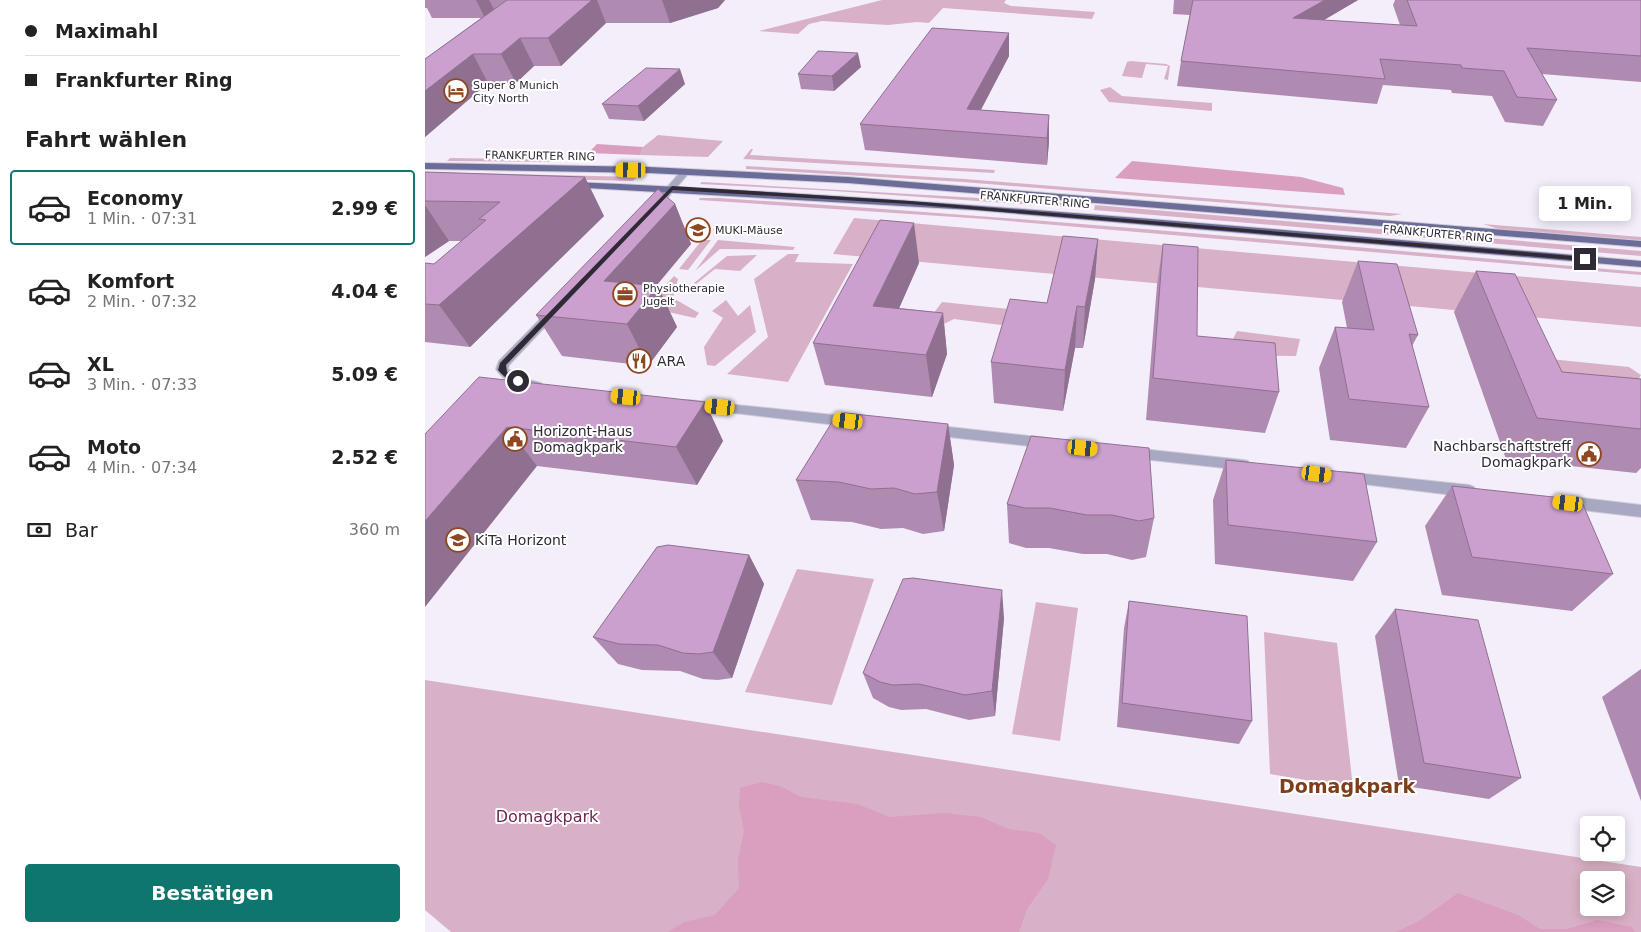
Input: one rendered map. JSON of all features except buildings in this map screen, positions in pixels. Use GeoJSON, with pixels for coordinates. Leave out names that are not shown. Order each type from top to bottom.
{"type":"FeatureCollection","features":[{"type":"Feature","properties":{"kind":"main road","name":"FRANKFURTER RING"},"geometry":{"type":"LineString","coordinates":[[425,166],[685,172],[847,180],[1641,244]]}},
{"type":"Feature","properties":{"kind":"main road","name":"FRANKFURTER RING"},"geometry":{"type":"LineString","coordinates":[[565,185],[672,188],[909,202],[1641,264]]}},
{"type":"Feature","properties":{"kind":"street"},"geometry":{"type":"LineString","coordinates":[[646,216],[685,172]]}},
{"type":"Feature","properties":{"kind":"street"},"geometry":{"type":"LineString","coordinates":[[548,388],[518,381],[502,370],[503,364],[558,306]]}},
{"type":"Feature","properties":{"kind":"street"},"geometry":{"type":"LineString","coordinates":[[671,402],[867,423]]}},
{"type":"Feature","properties":{"kind":"street"},"geometry":{"type":"LineString","coordinates":[[916,429],[1063,445]]}},
{"type":"Feature","properties":{"kind":"street"},"geometry":{"type":"LineString","coordinates":[[1122,452],[1259,467]]}},
{"type":"Feature","properties":{"kind":"street"},"geometry":{"type":"LineString","coordinates":[[1337,476],[1483,493]]}},
{"type":"Feature","properties":{"kind":"street"},"geometry":{"type":"LineString","coordinates":[[1551,501],[1641,512]]}},
{"type":"Feature","properties":{"kind":"green space"},"geometry":{"type":"Polygon","coordinates":[[[882,0],[1006,0],[1004,3],[1011,6],[1095,12],[1092,19],[943,8],[929,23],[917,22],[888,25],[822,21],[809,24],[798,34],[759,31],[882,0]]]}},
{"type":"Feature","properties":{"kind":"green space"},"geometry":{"type":"Polygon","coordinates":[[[1127,62],[1170,66],[1168,80],[1164,79],[1168,66],[1146,64],[1142,78],[1122,76],[1127,62]]]}},
{"type":"Feature","properties":{"kind":"green space"},"geometry":{"type":"Polygon","coordinates":[[[1110,87],[1122,96],[1212,103],[1212,111],[1109,102],[1100,90],[1110,87]]]}},
{"type":"Feature","properties":{"kind":"green space"},"geometry":{"type":"Polygon","coordinates":[[[658,135],[723,141],[708,157],[640,155],[643,147],[658,135]]]}},
{"type":"Feature","properties":{"kind":"green space"},"geometry":{"type":"Polygon","coordinates":[[[753,149],[750,155],[995,170],[994,173],[743,159],[753,149]]]}},
{"type":"Feature","properties":{"kind":"green space"},"geometry":{"type":"Polygon","coordinates":[[[450,158],[559,160],[548,162],[447,161],[450,158]]]}},
{"type":"Feature","properties":{"kind":"green space"},"geometry":{"type":"Polygon","coordinates":[[[746,166],[965,179],[1402,214],[1390,216],[963,182],[746,169],[746,166]]]}},
{"type":"Feature","properties":{"kind":"green space"},"geometry":{"type":"Polygon","coordinates":[[[425,172],[637,177],[633,181],[425,176],[425,172]]]}},
{"type":"Feature","properties":{"kind":"green space"},"geometry":{"type":"Polygon","coordinates":[[[702,182],[1066,203],[1066,207],[700,184],[702,182]]]}},
{"type":"Feature","properties":{"kind":"green space"},"geometry":{"type":"Polygon","coordinates":[[[700,198],[949,214],[1180,232],[1641,272],[1641,275],[985,219],[699,200],[700,198]]]}},
{"type":"Feature","properties":{"kind":"green space"},"geometry":{"type":"Polygon","coordinates":[[[1095,205],[1641,251],[1641,256],[1094,210],[1095,205]]]}},
{"type":"Feature","properties":{"kind":"green space"},"geometry":{"type":"Polygon","coordinates":[[[854,218],[1641,287],[1641,327],[833,254],[854,218]]]}},
{"type":"Feature","properties":{"kind":"green space"},"geometry":{"type":"Polygon","coordinates":[[[1483,224],[1641,237],[1641,241],[1502,230],[1483,224]]]}},
{"type":"Feature","properties":{"kind":"green space"},"geometry":{"type":"Polygon","coordinates":[[[702,240],[711,240],[688,270],[679,269],[702,240]]]}},
{"type":"Feature","properties":{"kind":"green space"},"geometry":{"type":"Polygon","coordinates":[[[718,240],[795,247],[793,250],[720,249],[695,271],[718,240]]]}},
{"type":"Feature","properties":{"kind":"green space"},"geometry":{"type":"Polygon","coordinates":[[[788,254],[799,254],[795,262],[853,264],[788,382],[727,374],[768,337],[754,279],[788,254]]]}},
{"type":"Feature","properties":{"kind":"green space"},"geometry":{"type":"Polygon","coordinates":[[[757,255],[740,271],[715,269],[696,284],[694,283],[727,256],[757,255]]]}},
{"type":"Feature","properties":{"kind":"green space"},"geometry":{"type":"Polygon","coordinates":[[[674,276],[678,279],[673,298],[699,313],[695,318],[646,307],[674,276]]]}},
{"type":"Feature","properties":{"kind":"green space"},"geometry":{"type":"Polygon","coordinates":[[[726,300],[738,316],[750,305],[756,332],[715,366],[707,365],[704,347],[723,318],[712,311],[726,300]]]}},
{"type":"Feature","properties":{"kind":"green space"},"geometry":{"type":"Polygon","coordinates":[[[942,302],[1018,310],[1017,314],[1001,325],[954,319],[942,325],[930,318],[942,302]]]}},
{"type":"Feature","properties":{"kind":"green space"},"geometry":{"type":"Polygon","coordinates":[[[1237,331],[1300,339],[1296,356],[1225,355],[1237,331]]]}},
{"type":"Feature","properties":{"kind":"green space"},"geometry":{"type":"Polygon","coordinates":[[[1550,359],[1629,367],[1641,375],[1635,386],[1570,388],[1550,359]]]}},
{"type":"Feature","properties":{"kind":"green space"},"geometry":{"type":"Polygon","coordinates":[[[797,569],[874,579],[832,705],[745,692],[797,569]]]}},
{"type":"Feature","properties":{"kind":"green space"},"geometry":{"type":"Polygon","coordinates":[[[1036,602],[1078,608],[1060,741],[1012,734],[1036,602]]]}},
{"type":"Feature","properties":{"kind":"green space"},"geometry":{"type":"Polygon","coordinates":[[[1264,632],[1337,643],[1353,788],[1270,774],[1264,632]]]}},
{"type":"Feature","properties":{"kind":"green space","name":"Domagkpark"},"geometry":{"type":"Polygon","coordinates":[[[425,680],[1580,858],[1580,861],[1602,861],[1641,867],[1641,932],[451,932],[425,910],[425,680]]]}},
{"type":"Feature","properties":{"kind":"shaded area"},"geometry":{"type":"Polygon","coordinates":[[[597,144],[643,147],[640,155],[588,153],[597,144]]]}},
{"type":"Feature","properties":{"kind":"shaded area"},"geometry":{"type":"Polygon","coordinates":[[[1132,161],[1301,177],[1343,188],[1345,195],[1115,178],[1132,161]]]}},
{"type":"Feature","properties":{"kind":"shaded area"},"geometry":{"type":"Polygon","coordinates":[[[762,782],[780,786],[801,797],[857,804],[890,817],[944,813],[981,817],[1008,829],[1039,833],[1056,845],[1048,879],[1027,909],[1019,932],[668,932],[684,922],[715,915],[739,888],[738,860],[744,831],[739,807],[740,788],[762,782]]]}},
{"type":"Feature","properties":{"kind":"shaded area"},"geometry":{"type":"Polygon","coordinates":[[[1458,893],[1518,915],[1540,929],[1567,929],[1597,920],[1632,927],[1635,932],[1396,932],[1419,921],[1458,893]]]}},
{"type":"Feature","properties":{"kind":"place","name":"Super 8 Munich City North"},"geometry":{"type":"Point","coordinates":[456,91]}},
{"type":"Feature","properties":{"kind":"place","name":"MUKI-Mäuse"},"geometry":{"type":"Point","coordinates":[698,230]}},
{"type":"Feature","properties":{"kind":"place","name":"Physiotherapie Jugelt"},"geometry":{"type":"Point","coordinates":[625,294]}},
{"type":"Feature","properties":{"kind":"place","name":"ARA"},"geometry":{"type":"Point","coordinates":[639,361]}},
{"type":"Feature","properties":{"kind":"place","name":"Horizont-Haus Domagkpark"},"geometry":{"type":"Point","coordinates":[515,439]}},
{"type":"Feature","properties":{"kind":"place","name":"Nachbarschaftstreff Domagkpark"},"geometry":{"type":"Point","coordinates":[1589,454]}},
{"type":"Feature","properties":{"kind":"place","name":"KiTa Horizont"},"geometry":{"type":"Point","coordinates":[458,540]}},
{"type":"Feature","properties":{"kind":"district","name":"Domagkpark"},"geometry":{"type":"Point","coordinates":[1347,786]}},
{"type":"Feature","properties":{"kind":"route"},"geometry":{"type":"LineString","coordinates":[[518,381],[504,373],[502,370],[503,364],[672,188],[909,202],[1585,259]]}}]}
